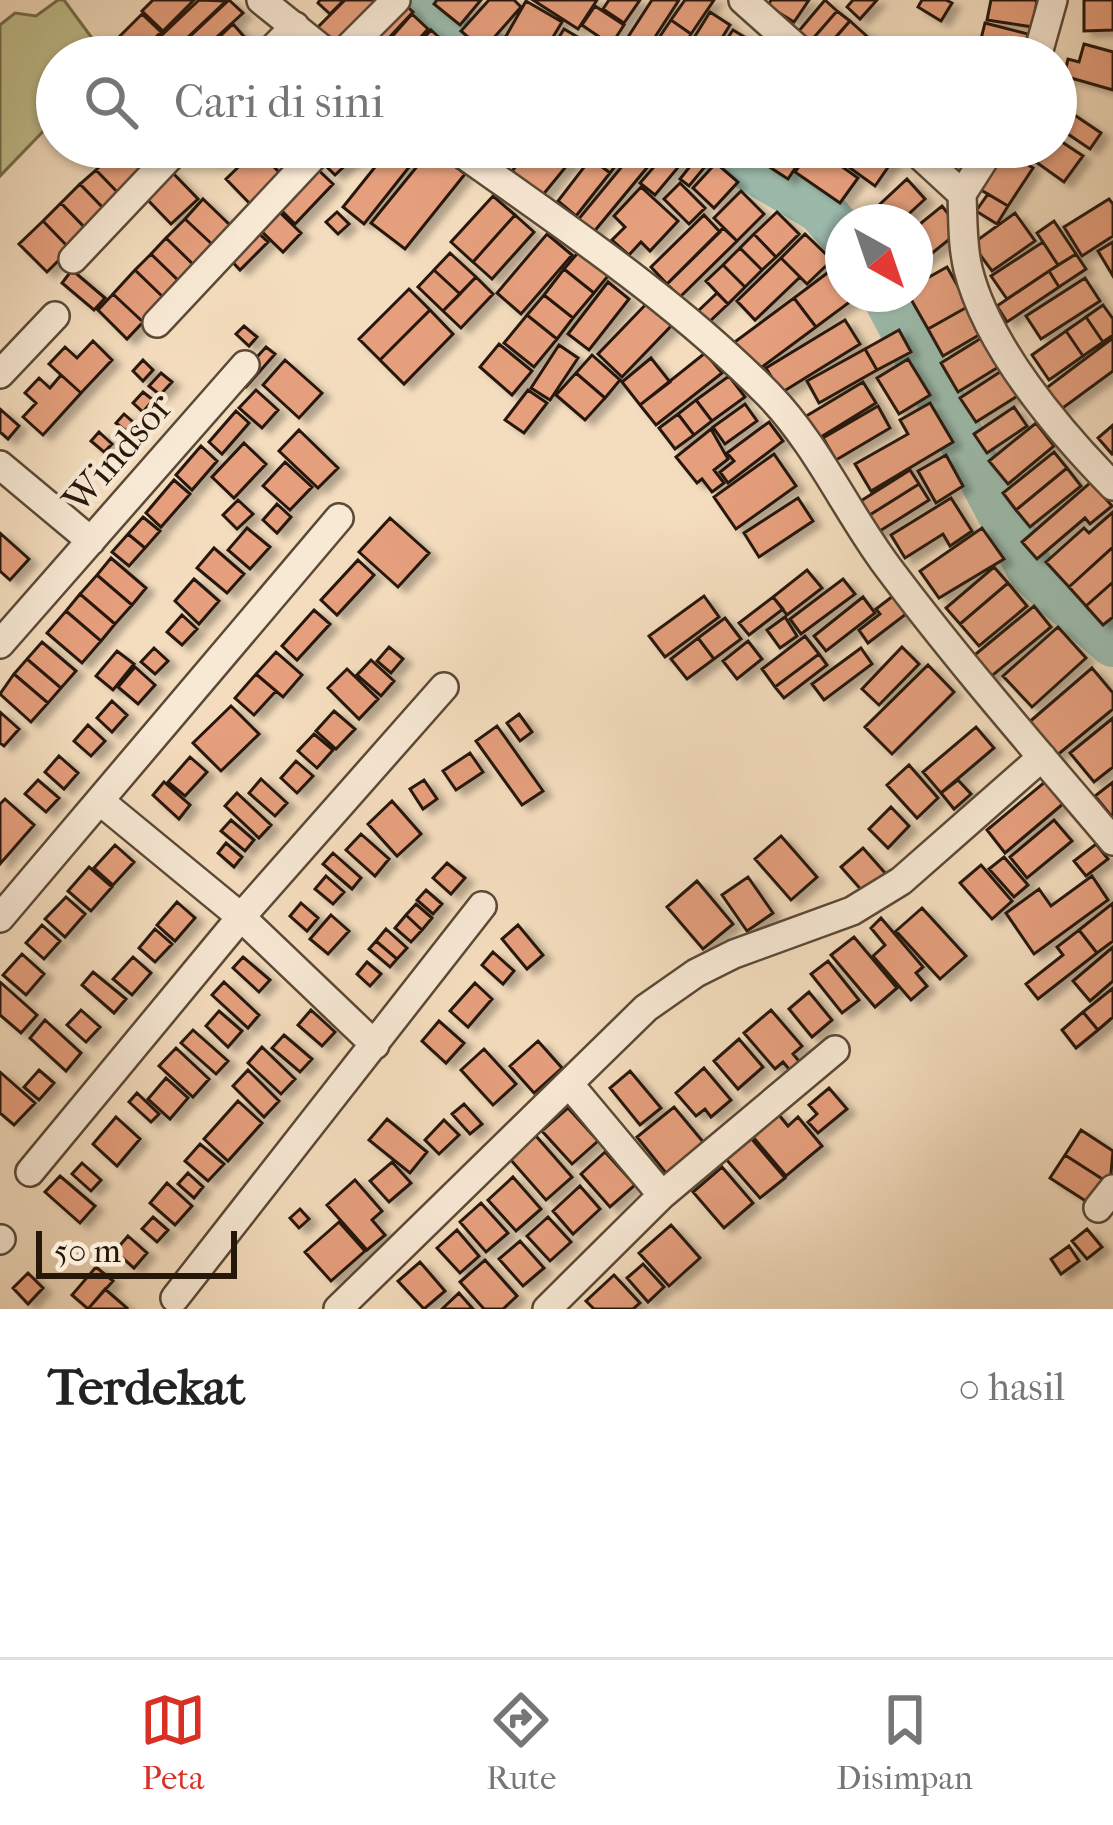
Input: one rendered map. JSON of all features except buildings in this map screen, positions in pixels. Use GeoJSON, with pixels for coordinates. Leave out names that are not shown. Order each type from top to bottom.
{"type":"FeatureCollection","features":[{"type":"Feature","properties":{"kind":"street"},"geometry":{"type":"LineString","coordinates":[[261,0],[308,36]]}},
{"type":"Feature","properties":{"kind":"street"},"geometry":{"type":"LineString","coordinates":[[742,0],[783,36]]}},
{"type":"Feature","properties":{"kind":"street"},"geometry":{"type":"LineString","coordinates":[[1043,36],[1053,0]]}},
{"type":"Feature","properties":{"kind":"street"},"geometry":{"type":"LineString","coordinates":[[358,36],[395,1]]}},
{"type":"Feature","properties":{"kind":"street"},"geometry":{"type":"LineString","coordinates":[[285,36],[295,26]]}},
{"type":"Feature","properties":{"kind":"street"},"geometry":{"type":"LineString","coordinates":[[73,259],[159,168]]}},
{"type":"Feature","properties":{"kind":"street"},"geometry":{"type":"LineString","coordinates":[[157,322],[302,168]]}},
{"type":"Feature","properties":{"kind":"street"},"geometry":{"type":"LineString","coordinates":[[484,168],[690,320],[772,398],[822,464],[890,570],[1113,841]]}},
{"type":"Feature","properties":{"kind":"street"},"geometry":{"type":"LineString","coordinates":[[934,168],[962,194]]}},
{"type":"Feature","properties":{"kind":"street"},"geometry":{"type":"LineString","coordinates":[[979,168],[962,194],[964,252],[981,304],[1042,404],[1070,442],[1113,486]]}},
{"type":"Feature","properties":{"kind":"street"},"geometry":{"type":"LineString","coordinates":[[0,374],[55,316]]}},
{"type":"Feature","properties":{"kind":"street","name":"Windsor"},"geometry":{"type":"LineString","coordinates":[[0,644],[245,365]]}},
{"type":"Feature","properties":{"kind":"street"},"geometry":{"type":"LineString","coordinates":[[0,464],[91,541]]}},
{"type":"Feature","properties":{"kind":"street"},"geometry":{"type":"LineString","coordinates":[[0,918],[339,518]]}},
{"type":"Feature","properties":{"kind":"street"},"geometry":{"type":"LineString","coordinates":[[30,1172],[242,917],[444,687]]}},
{"type":"Feature","properties":{"kind":"street"},"geometry":{"type":"LineString","coordinates":[[349,1305],[646,1007],[734,954],[852,910],[901,881],[1042,758]]}},
{"type":"Feature","properties":{"kind":"street"},"geometry":{"type":"LineString","coordinates":[[100,801],[242,917],[375,1045]]}},
{"type":"Feature","properties":{"kind":"street"},"geometry":{"type":"LineString","coordinates":[[175,1298],[482,906]]}},
{"type":"Feature","properties":{"kind":"street"},"geometry":{"type":"LineString","coordinates":[[547,1309],[662,1195],[835,1049]]}},
{"type":"Feature","properties":{"kind":"street"},"geometry":{"type":"LineString","coordinates":[[570,1085],[662,1195]]}},
{"type":"Feature","properties":{"kind":"shaded area"},"geometry":{"type":"Polygon","coordinates":[[[64,0],[91,36],[36,36],[36,139],[0,176],[0,25],[15,13],[36,16],[64,0]]]}},
{"type":"Feature","properties":{"kind":"waterway"},"geometry":{"type":"LineString","coordinates":[[418,0],[455,36]]}},
{"type":"Feature","properties":{"kind":"waterway"},"geometry":{"type":"LineString","coordinates":[[751,168],[825,215]]}},
{"type":"Feature","properties":{"kind":"waterway"},"geometry":{"type":"LineString","coordinates":[[895,312],[1032,572],[1113,643]]}}]}
